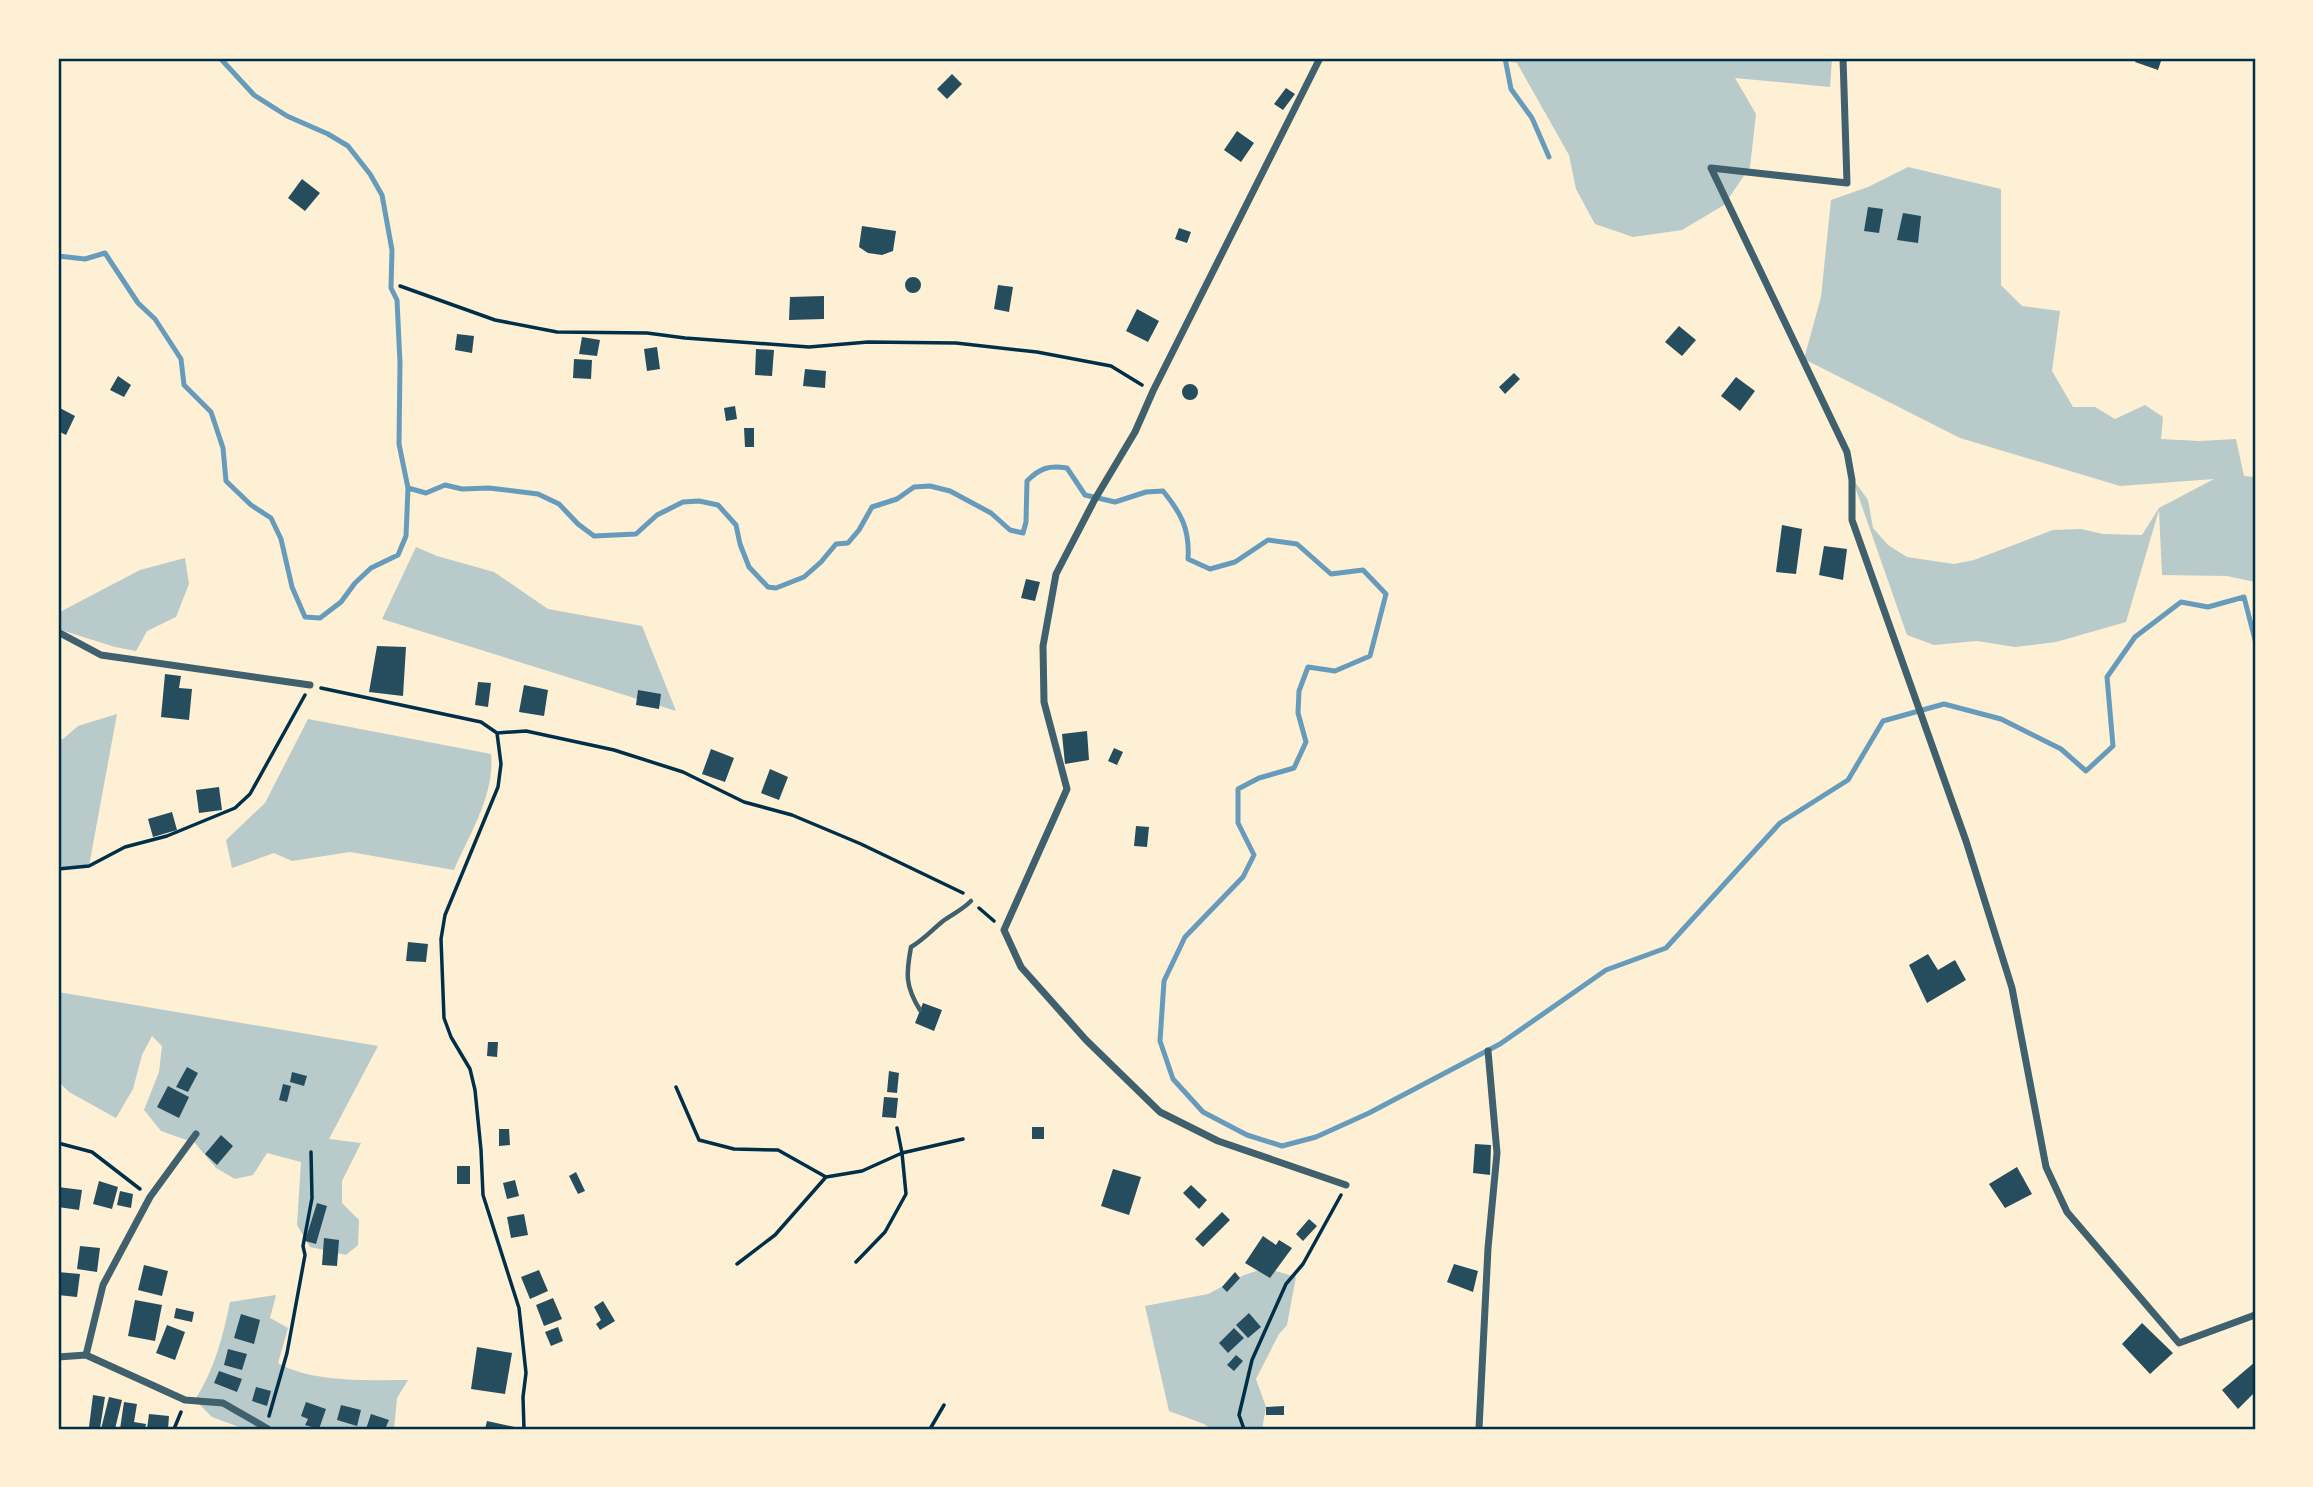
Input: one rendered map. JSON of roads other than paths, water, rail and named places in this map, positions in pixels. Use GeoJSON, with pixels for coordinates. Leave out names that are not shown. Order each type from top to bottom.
{"type":"FeatureCollection","features":[{"type":"Feature","properties":{"kind":"street"},"geometry":{"type":"LineString","coordinates":[[1320,58],[1135,432],[1056,574],[1043,646],[1044,702],[1067,789],[1004,930],[1021,967],[1086,1040],[1160,1112],[1218,1141],[1346,1185]]}},
{"type":"Feature","properties":{"kind":"street"},"geometry":{"type":"LineString","coordinates":[[1843,58],[1847,183],[1711,169],[1847,452],[1852,480],[1852,520],[1966,841],[2012,988],[2046,1167],[2067,1212],[2179,1343],[2255,1315]]}},
{"type":"Feature","properties":{"kind":"street"},"geometry":{"type":"LineString","coordinates":[[58,632],[101,655],[310,685]]}},
{"type":"Feature","properties":{"kind":"street"},"geometry":{"type":"LineString","coordinates":[[1479,1429],[1488,1248],[1497,1153],[1488,1051]]}},
{"type":"Feature","properties":{"kind":"street"},"geometry":{"type":"LineString","coordinates":[[86,1355],[103,1285],[150,1197],[196,1134]]}},
{"type":"Feature","properties":{"kind":"street"},"geometry":{"type":"LineString","coordinates":[[58,1357],[86,1355],[185,1401],[223,1403],[267,1429]]}},
{"type":"Feature","properties":{"kind":"lane"},"geometry":{"type":"LineString","coordinates":[[920,1010],[909,990],[906,972],[911,947],[971,901]]}},
{"type":"Feature","properties":{"kind":"waterway"},"geometry":{"type":"LineString","coordinates":[[220,58],[254,95],[287,116],[348,146],[370,174],[382,195],[392,250],[391,288],[397,300],[400,363],[399,444],[408,488],[426,493],[445,485],[462,489],[489,488],[538,494],[559,504],[594,536],[636,534],[657,515],[683,502],[699,501],[718,505],[736,525],[749,567],[768,587],[776,588],[804,577],[836,544],[848,543],[872,507],[897,499],[914,487],[930,486],[950,491],[991,513],[1010,530],[1023,533],[1026,522],[1027,481],[1045,468],[1061,467],[1067,468],[1085,495],[1115,502],[1146,492],[1163,491],[1175,507],[1186,530],[1188,559],[1210,569],[1235,562],[1268,540],[1297,544],[1331,574],[1363,570],[1386,594],[1370,656],[1335,671],[1308,667],[1299,691],[1298,713],[1306,742],[1294,768],[1259,778],[1238,789],[1238,823],[1254,855],[1243,877],[1185,937],[1164,981],[1160,1041],[1173,1079],[1203,1112],[1247,1135],[1282,1146],[1316,1137],[1369,1113],[1500,1044],[1606,970],[1666,948],[1780,823],[1848,780],[1883,721],[1944,704],[2001,719],[2061,749],[2086,771],[2113,746],[2107,677],[2135,637],[2181,602],[2208,607],[2244,597],[2255,640]]}},
{"type":"Feature","properties":{"kind":"waterway"},"geometry":{"type":"LineString","coordinates":[[1505,58],[1511,89],[1532,118],[1549,157]]}},
{"type":"Feature","properties":{"kind":"waterway"},"geometry":{"type":"LineString","coordinates":[[58,256],[85,259],[105,253],[138,303],[155,319],[181,359],[184,385],[211,412],[223,448],[226,481],[251,505],[271,518],[281,539],[292,587],[305,617],[320,618],[341,602],[371,568],[398,555],[406,536],[408,488]]}}]}
